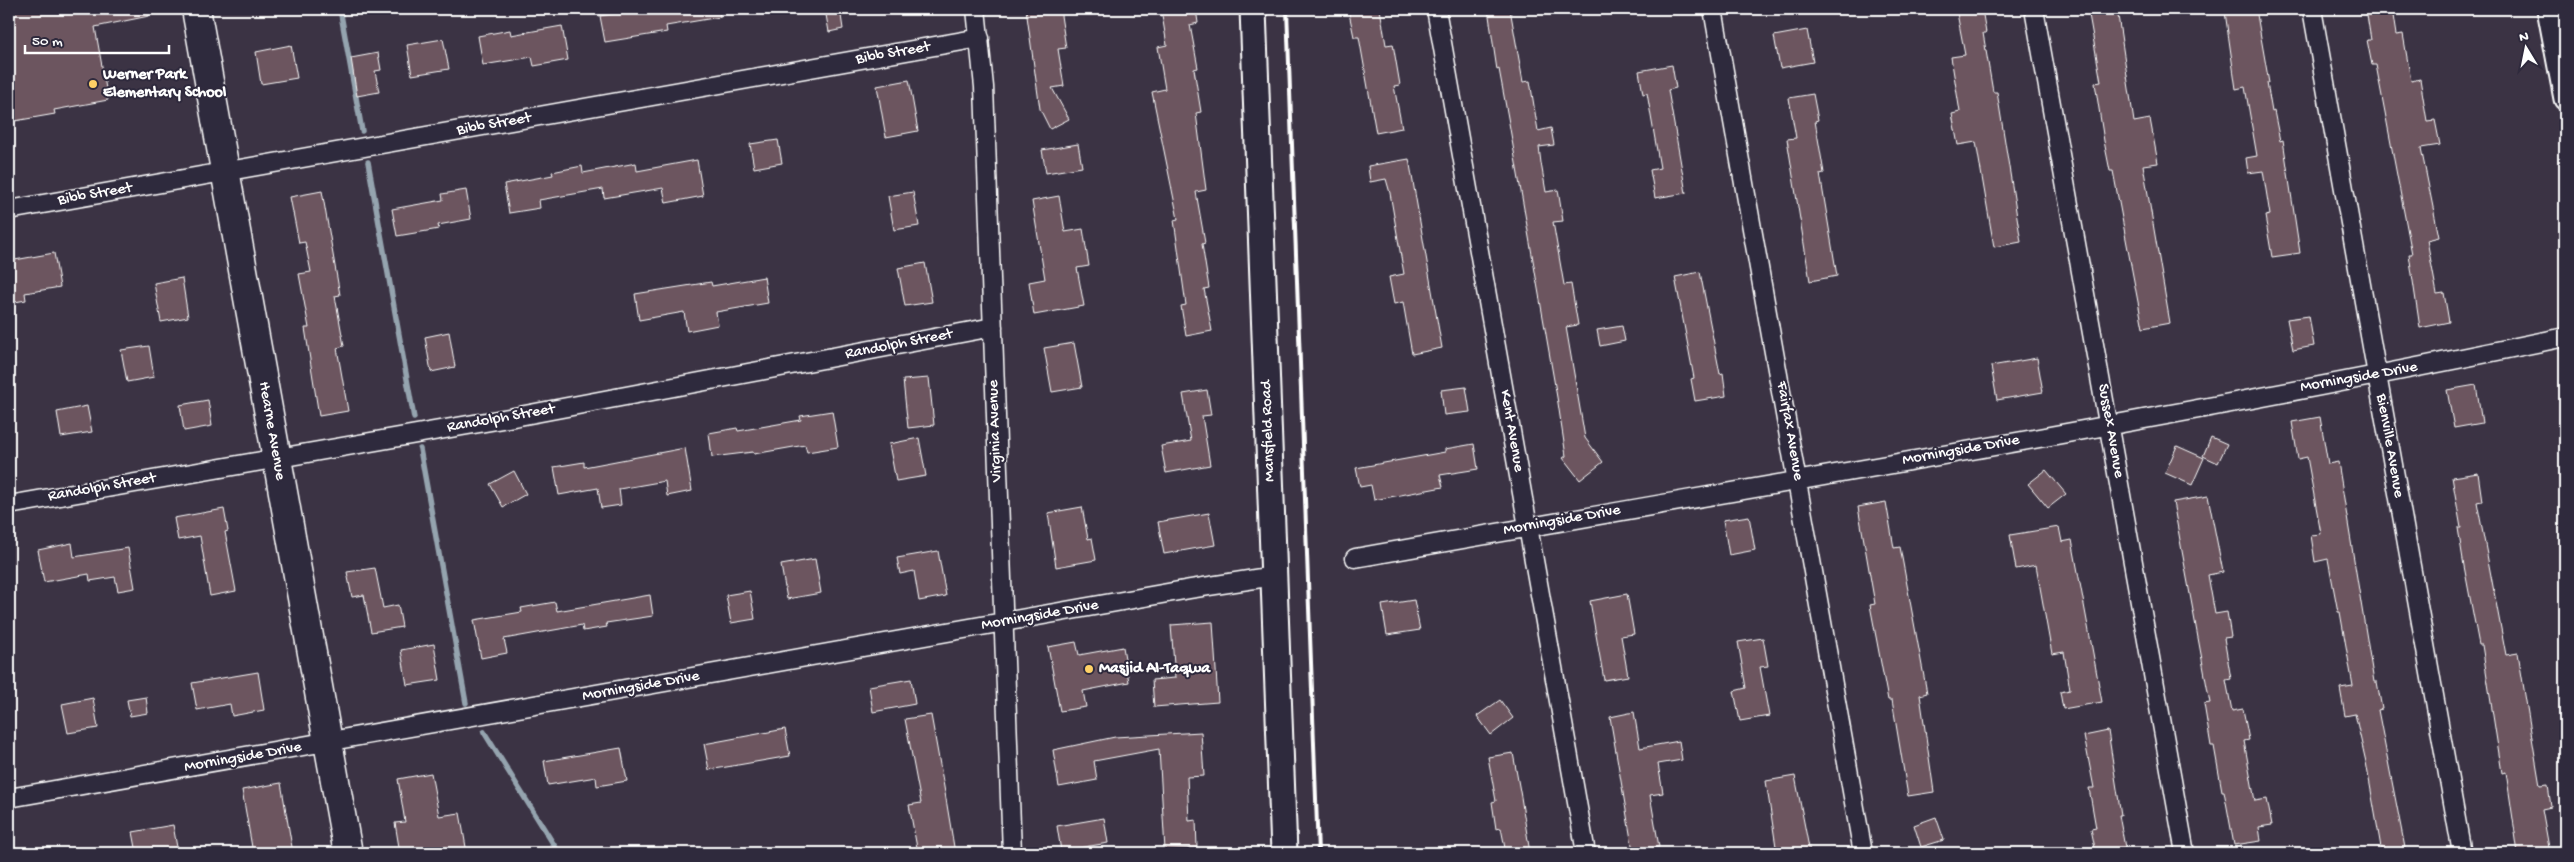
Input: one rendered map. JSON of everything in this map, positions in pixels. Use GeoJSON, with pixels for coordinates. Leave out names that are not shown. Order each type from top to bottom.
{"type":"FeatureCollection","features":[{"type":"Feature","properties":{"kind":"main road","name":"Hearne Avenue"},"geometry":{"type":"LineString","coordinates":[[196,9],[348,853]]}},
{"type":"Feature","properties":{"kind":"main road","name":"Mansfield Road"},"geometry":{"type":"LineString","coordinates":[[1253,9],[1284,853]]}},
{"type":"Feature","properties":{"kind":"street","name":"Virginia Avenue"},"geometry":{"type":"LineString","coordinates":[[976,9],[984,87],[1002,623],[1012,853]]}},
{"type":"Feature","properties":{"kind":"street","name":"Kent Avenue"},"geometry":{"type":"LineString","coordinates":[[1436,9],[1586,853]]}},
{"type":"Feature","properties":{"kind":"street","name":"Fairfax Avenue"},"geometry":{"type":"LineString","coordinates":[[1713,9],[1863,853]]}},
{"type":"Feature","properties":{"kind":"street","name":"Sussex Avenue"},"geometry":{"type":"LineString","coordinates":[[2034,9],[2185,853]]}},
{"type":"Feature","properties":{"kind":"street","name":"Bienville Avenue"},"geometry":{"type":"LineString","coordinates":[[2312,9],[2462,853]]}},
{"type":"Feature","properties":{"kind":"street"},"geometry":{"type":"LineString","coordinates":[[2548,9],[2560,43],[2565,99]]}},
{"type":"Feature","properties":{"kind":"street","name":"Bibb Street"},"geometry":{"type":"LineString","coordinates":[[9,210],[980,38]]}},
{"type":"Feature","properties":{"kind":"street","name":"Randolph Street"},"geometry":{"type":"LineString","coordinates":[[9,504],[514,417],[992,327]]}},
{"type":"Feature","properties":{"kind":"street","name":"Morningside Drive"},"geometry":{"type":"LineString","coordinates":[[1355,558],[2108,424],[2565,337]]}},
{"type":"Feature","properties":{"kind":"street","name":"Morningside Drive"},"geometry":{"type":"LineString","coordinates":[[9,798],[1190,589],[1274,576]]}},
{"type":"Feature","properties":{"kind":"building"},"geometry":{"type":"Polygon","coordinates":[[[9,9],[148,9],[149,16],[95,27],[108,100],[54,110],[55,114],[9,122],[9,9]]]}},
{"type":"Feature","properties":{"kind":"building"},"geometry":{"type":"Polygon","coordinates":[[[641,9],[719,9],[720,17],[666,26],[667,32],[605,42],[600,16],[641,9]]]}},
{"type":"Feature","properties":{"kind":"building"},"geometry":{"type":"Polygon","coordinates":[[[825,9],[840,9],[843,29],[829,32],[825,9]]]}},
{"type":"Feature","properties":{"kind":"building"},"geometry":{"type":"Polygon","coordinates":[[[1026,9],[1060,9],[1066,48],[1058,49],[1064,86],[1052,88],[1069,119],[1050,129],[1040,109],[1026,9]]]}},
{"type":"Feature","properties":{"kind":"building"},"geometry":{"type":"Polygon","coordinates":[[[1161,9],[1196,9],[1198,23],[1190,25],[1198,68],[1194,69],[1201,112],[1196,113],[1206,190],[1196,192],[1205,243],[1202,244],[1209,288],[1204,289],[1212,331],[1186,336],[1181,306],[1186,305],[1174,220],[1178,219],[1152,92],[1165,89],[1158,47],[1167,45],[1161,9]]]}},
{"type":"Feature","properties":{"kind":"building"},"geometry":{"type":"Polygon","coordinates":[[[1380,9],[1386,45],[1393,44],[1400,85],[1394,86],[1402,128],[1376,133],[1359,37],[1354,37],[1349,13],[1380,9]]]}},
{"type":"Feature","properties":{"kind":"building"},"geometry":{"type":"Polygon","coordinates":[[[1488,9],[1510,9],[1523,82],[1530,81],[1538,131],[1551,128],[1554,145],[1539,147],[1546,192],[1558,190],[1563,221],[1553,222],[1564,285],[1571,284],[1578,325],[1566,327],[1585,438],[1603,462],[1580,480],[1563,458],[1566,456],[1558,403],[1509,123],[1499,69],[1497,70],[1488,9]]]}},
{"type":"Feature","properties":{"kind":"building"},"geometry":{"type":"Polygon","coordinates":[[[1982,9],[1986,33],[1983,33],[1993,92],[1997,92],[2021,242],[1994,247],[1976,142],[1958,145],[1952,114],[1960,112],[1951,57],[1965,55],[1957,13],[1982,9]]]}},
{"type":"Feature","properties":{"kind":"building"},"geometry":{"type":"Polygon","coordinates":[[[2088,9],[2117,9],[2134,122],[2150,119],[2158,163],[2143,165],[2170,323],[2143,328],[2113,171],[2110,171],[2104,141],[2095,83],[2101,82],[2088,9]]]}},
{"type":"Feature","properties":{"kind":"building"},"geometry":{"type":"Polygon","coordinates":[[[2256,9],[2272,112],[2274,111],[2280,141],[2283,140],[2300,253],[2272,257],[2265,216],[2270,215],[2263,171],[2248,173],[2246,158],[2257,156],[2245,87],[2236,89],[2225,12],[2256,9]]]}},
{"type":"Feature","properties":{"kind":"building"},"geometry":{"type":"Polygon","coordinates":[[[2366,9],[2392,9],[2396,35],[2403,34],[2411,81],[2420,79],[2427,121],[2435,120],[2440,145],[2421,148],[2439,237],[2427,240],[2437,294],[2444,293],[2449,322],[2420,328],[2409,254],[2412,254],[2376,65],[2372,65],[2367,40],[2371,40],[2366,9]]]}},
{"type":"Feature","properties":{"kind":"building"},"geometry":{"type":"Polygon","coordinates":[[[562,26],[568,60],[534,66],[532,57],[483,65],[478,36],[510,30],[511,35],[562,26]]]}},
{"type":"Feature","properties":{"kind":"building"},"geometry":{"type":"Polygon","coordinates":[[[1807,30],[1813,62],[1780,68],[1774,36],[1807,30]]]}},
{"type":"Feature","properties":{"kind":"building"},"geometry":{"type":"Polygon","coordinates":[[[443,39],[449,69],[412,75],[407,45],[443,39]]]}},
{"type":"Feature","properties":{"kind":"building"},"geometry":{"type":"Polygon","coordinates":[[[291,45],[297,78],[261,84],[256,52],[291,45]]]}},
{"type":"Feature","properties":{"kind":"building"},"geometry":{"type":"Polygon","coordinates":[[[378,53],[381,70],[375,71],[379,92],[357,96],[351,58],[378,53]]]}},
{"type":"Feature","properties":{"kind":"building"},"geometry":{"type":"Polygon","coordinates":[[[1672,65],[1676,88],[1668,90],[1686,193],[1655,198],[1650,170],[1660,168],[1647,93],[1643,94],[1639,71],[1672,65]]]}},
{"type":"Feature","properties":{"kind":"building"},"geometry":{"type":"Polygon","coordinates":[[[909,80],[918,131],[886,137],[877,86],[909,80]]]}},
{"type":"Feature","properties":{"kind":"building"},"geometry":{"type":"Polygon","coordinates":[[[1813,94],[1818,120],[1815,121],[1824,173],[1820,174],[1837,276],[1810,281],[1787,139],[1796,138],[1789,98],[1813,94]]]}},
{"type":"Feature","properties":{"kind":"building"},"geometry":{"type":"Polygon","coordinates":[[[778,140],[782,163],[754,168],[750,144],[778,140]]]}},
{"type":"Feature","properties":{"kind":"building"},"geometry":{"type":"Polygon","coordinates":[[[1078,144],[1082,167],[1046,173],[1042,150],[1078,144]]]}},
{"type":"Feature","properties":{"kind":"building"},"geometry":{"type":"Polygon","coordinates":[[[1409,159],[1442,348],[1412,354],[1403,302],[1394,304],[1389,277],[1404,274],[1390,193],[1386,179],[1370,182],[1368,166],[1409,159]]]}},
{"type":"Feature","properties":{"kind":"building"},"geometry":{"type":"Polygon","coordinates":[[[697,160],[703,196],[666,203],[663,188],[604,198],[603,189],[539,200],[540,208],[509,213],[504,184],[553,175],[552,172],[582,166],[583,173],[636,163],[637,171],[697,160]]]}},
{"type":"Feature","properties":{"kind":"building"},"geometry":{"type":"Polygon","coordinates":[[[466,190],[471,219],[438,225],[439,229],[397,236],[392,209],[443,200],[442,194],[466,190]]]}},
{"type":"Feature","properties":{"kind":"building"},"geometry":{"type":"Polygon","coordinates":[[[322,191],[340,295],[335,296],[344,346],[337,348],[348,411],[319,416],[305,328],[309,328],[299,274],[311,272],[305,242],[299,243],[290,197],[322,191]]]}},
{"type":"Feature","properties":{"kind":"building"},"geometry":{"type":"Polygon","coordinates":[[[913,192],[919,226],[894,230],[888,196],[913,192]]]}},
{"type":"Feature","properties":{"kind":"building"},"geometry":{"type":"Polygon","coordinates":[[[1059,196],[1065,232],[1083,229],[1089,266],[1077,268],[1084,306],[1034,315],[1029,282],[1045,279],[1032,201],[1059,196]]]}},
{"type":"Feature","properties":{"kind":"building"},"geometry":{"type":"Polygon","coordinates":[[[54,253],[60,287],[25,293],[26,300],[9,303],[9,261],[54,253]]]}},
{"type":"Feature","properties":{"kind":"building"},"geometry":{"type":"Polygon","coordinates":[[[925,263],[932,302],[905,306],[898,268],[925,263]]]}},
{"type":"Feature","properties":{"kind":"building"},"geometry":{"type":"Polygon","coordinates":[[[1700,272],[1720,374],[1723,373],[1726,396],[1695,401],[1691,379],[1694,378],[1675,277],[1700,272]]]}},
{"type":"Feature","properties":{"kind":"building"},"geometry":{"type":"Polygon","coordinates":[[[764,277],[768,303],[716,312],[718,325],[687,331],[684,312],[639,320],[635,294],[711,282],[712,286],[764,277]]]}},
{"type":"Feature","properties":{"kind":"building"},"geometry":{"type":"Polygon","coordinates":[[[182,278],[188,317],[161,322],[154,283],[182,278]]]}},
{"type":"Feature","properties":{"kind":"building"},"geometry":{"type":"Polygon","coordinates":[[[2309,316],[2314,346],[2293,350],[2287,319],[2309,316]]]}},
{"type":"Feature","properties":{"kind":"building"},"geometry":{"type":"Polygon","coordinates":[[[1622,326],[1625,341],[1600,346],[1597,330],[1622,326]]]}},
{"type":"Feature","properties":{"kind":"building"},"geometry":{"type":"Polygon","coordinates":[[[449,332],[455,367],[431,372],[425,337],[449,332]]]}},
{"type":"Feature","properties":{"kind":"building"},"geometry":{"type":"Polygon","coordinates":[[[1074,343],[1082,387],[1052,392],[1044,348],[1074,343]]]}},
{"type":"Feature","properties":{"kind":"building"},"geometry":{"type":"Polygon","coordinates":[[[149,346],[154,377],[127,382],[121,350],[149,346]]]}},
{"type":"Feature","properties":{"kind":"building"},"geometry":{"type":"Polygon","coordinates":[[[2037,358],[2043,392],[1997,400],[1991,366],[2037,358]]]}},
{"type":"Feature","properties":{"kind":"building"},"geometry":{"type":"Polygon","coordinates":[[[929,378],[934,425],[908,428],[903,380],[929,378]]]}},
{"type":"Feature","properties":{"kind":"building"},"geometry":{"type":"Polygon","coordinates":[[[2476,385],[2482,423],[2454,428],[2447,390],[2476,385]]]}},
{"type":"Feature","properties":{"kind":"building"},"geometry":{"type":"Polygon","coordinates":[[[1466,387],[1470,412],[1444,415],[1441,390],[1466,387]]]}},
{"type":"Feature","properties":{"kind":"building"},"geometry":{"type":"Polygon","coordinates":[[[1207,390],[1211,415],[1202,416],[1210,465],[1166,473],[1161,446],[1191,441],[1183,394],[1207,390]]]}},
{"type":"Feature","properties":{"kind":"building"},"geometry":{"type":"Polygon","coordinates":[[[208,400],[212,426],[184,431],[180,405],[208,400]]]}},
{"type":"Feature","properties":{"kind":"building"},"geometry":{"type":"Polygon","coordinates":[[[87,406],[92,432],[61,437],[57,412],[87,406]]]}},
{"type":"Feature","properties":{"kind":"building"},"geometry":{"type":"Polygon","coordinates":[[[832,411],[838,447],[807,452],[805,445],[754,454],[753,452],[712,457],[709,433],[737,428],[738,431],[801,420],[800,416],[832,411]]]}},
{"type":"Feature","properties":{"kind":"building"},"geometry":{"type":"Polygon","coordinates":[[[2320,417],[2328,464],[2338,462],[2374,682],[2377,682],[2382,709],[2378,710],[2406,853],[2382,853],[2366,762],[2355,714],[2345,716],[2340,688],[2353,686],[2340,612],[2338,612],[2328,559],[2315,562],[2311,535],[2321,534],[2307,457],[2298,459],[2292,422],[2320,417]]]}},
{"type":"Feature","properties":{"kind":"building"},"geometry":{"type":"Polygon","coordinates":[[[2211,437],[2227,444],[2218,463],[2203,456],[2211,437]]]}},
{"type":"Feature","properties":{"kind":"building"},"geometry":{"type":"Polygon","coordinates":[[[919,438],[926,476],[896,481],[889,444],[919,438]]]}},
{"type":"Feature","properties":{"kind":"building"},"geometry":{"type":"Polygon","coordinates":[[[1474,444],[1478,469],[1440,475],[1443,487],[1374,500],[1371,485],[1360,487],[1356,468],[1445,452],[1445,449],[1474,444]]]}},
{"type":"Feature","properties":{"kind":"building"},"geometry":{"type":"Polygon","coordinates":[[[2177,446],[2204,458],[2192,485],[2165,473],[2177,446]]]}},
{"type":"Feature","properties":{"kind":"building"},"geometry":{"type":"Polygon","coordinates":[[[685,448],[692,491],[667,496],[665,481],[619,489],[621,505],[601,508],[598,488],[559,495],[554,467],[584,462],[584,467],[685,448]]]}},
{"type":"Feature","properties":{"kind":"building"},"geometry":{"type":"Polygon","coordinates":[[[2046,470],[2066,494],[2048,508],[2028,484],[2046,470]]]}},
{"type":"Feature","properties":{"kind":"building"},"geometry":{"type":"Polygon","coordinates":[[[514,471],[526,494],[503,507],[490,484],[514,471]]]}},
{"type":"Feature","properties":{"kind":"building"},"geometry":{"type":"Polygon","coordinates":[[[2478,473],[2482,501],[2477,502],[2506,655],[2518,653],[2540,786],[2548,785],[2551,807],[2542,809],[2550,853],[2518,853],[2506,772],[2502,773],[2482,645],[2479,645],[2464,566],[2458,528],[2461,528],[2452,477],[2478,473]]]}},
{"type":"Feature","properties":{"kind":"building"},"geometry":{"type":"Polygon","coordinates":[[[2208,496],[2223,572],[2208,575],[2215,614],[2227,612],[2231,637],[2224,638],[2231,679],[2226,680],[2232,711],[2243,709],[2249,740],[2244,741],[2255,801],[2267,799],[2272,825],[2259,827],[2261,841],[2234,845],[2214,746],[2211,746],[2204,704],[2210,703],[2173,502],[2208,496]]]}},
{"type":"Feature","properties":{"kind":"building"},"geometry":{"type":"Polygon","coordinates":[[[1886,502],[1894,548],[1900,547],[1927,693],[1920,695],[1934,792],[1908,796],[1892,700],[1888,700],[1870,605],[1875,604],[1858,507],[1886,502]]]}},
{"type":"Feature","properties":{"kind":"building"},"geometry":{"type":"Polygon","coordinates":[[[1082,507],[1088,539],[1092,538],[1096,560],[1056,567],[1048,513],[1082,507]]]}},
{"type":"Feature","properties":{"kind":"building"},"geometry":{"type":"Polygon","coordinates":[[[224,509],[228,531],[225,532],[236,591],[210,596],[200,536],[178,540],[174,518],[224,509]]]}},
{"type":"Feature","properties":{"kind":"building"},"geometry":{"type":"Polygon","coordinates":[[[1209,513],[1215,545],[1164,554],[1158,522],[1209,513]]]}},
{"type":"Feature","properties":{"kind":"building"},"geometry":{"type":"Polygon","coordinates":[[[1749,516],[1755,550],[1729,555],[1723,520],[1749,516]]]}},
{"type":"Feature","properties":{"kind":"building"},"geometry":{"type":"Polygon","coordinates":[[[2059,527],[2062,542],[2072,540],[2102,702],[2063,709],[2060,692],[2070,690],[2064,652],[2052,654],[2036,565],[2016,569],[2010,535],[2059,527]]]}},
{"type":"Feature","properties":{"kind":"building"},"geometry":{"type":"Polygon","coordinates":[[[72,543],[74,557],[128,548],[135,588],[118,591],[115,577],[90,581],[89,574],[44,582],[38,550],[72,543]]]}},
{"type":"Feature","properties":{"kind":"building"},"geometry":{"type":"Polygon","coordinates":[[[938,551],[946,596],[919,601],[914,571],[900,574],[897,558],[938,551]]]}},
{"type":"Feature","properties":{"kind":"building"},"geometry":{"type":"Polygon","coordinates":[[[815,559],[821,593],[787,599],[781,565],[815,559]]]}},
{"type":"Feature","properties":{"kind":"building"},"geometry":{"type":"Polygon","coordinates":[[[375,568],[383,608],[398,605],[402,627],[371,632],[364,595],[352,597],[347,572],[375,568]]]}},
{"type":"Feature","properties":{"kind":"building"},"geometry":{"type":"Polygon","coordinates":[[[750,591],[755,619],[731,623],[726,595],[750,591]]]}},
{"type":"Feature","properties":{"kind":"building"},"geometry":{"type":"Polygon","coordinates":[[[1627,594],[1634,634],[1621,636],[1628,676],[1604,680],[1590,601],[1627,594]]]}},
{"type":"Feature","properties":{"kind":"building"},"geometry":{"type":"Polygon","coordinates":[[[650,595],[653,616],[606,623],[607,627],[583,631],[582,625],[504,639],[507,653],[481,658],[474,620],[522,612],[521,608],[555,602],[557,611],[650,595]]]}},
{"type":"Feature","properties":{"kind":"building"},"geometry":{"type":"Polygon","coordinates":[[[1414,600],[1420,630],[1387,635],[1382,605],[1414,600]]]}},
{"type":"Feature","properties":{"kind":"building"},"geometry":{"type":"Polygon","coordinates":[[[1213,622],[1218,702],[1154,707],[1152,680],[1175,678],[1171,625],[1213,622]]]}},
{"type":"Feature","properties":{"kind":"building"},"geometry":{"type":"Polygon","coordinates":[[[1763,638],[1768,666],[1760,667],[1769,716],[1740,721],[1734,691],[1746,688],[1738,642],[1763,638]]]}},
{"type":"Feature","properties":{"kind":"building","name":"Masjid Al-Taqwa"},"geometry":{"type":"Polygon","coordinates":[[[1076,642],[1079,655],[1123,647],[1129,682],[1083,691],[1086,707],[1060,711],[1048,647],[1076,642]]]}},
{"type":"Feature","properties":{"kind":"building"},"geometry":{"type":"Polygon","coordinates":[[[434,644],[440,680],[407,685],[401,650],[434,644]]]}},
{"type":"Feature","properties":{"kind":"building"},"geometry":{"type":"Polygon","coordinates":[[[258,672],[264,710],[232,716],[230,704],[197,710],[192,683],[258,672]]]}},
{"type":"Feature","properties":{"kind":"building"},"geometry":{"type":"Polygon","coordinates":[[[911,679],[915,704],[873,712],[869,686],[911,679]]]}},
{"type":"Feature","properties":{"kind":"building"},"geometry":{"type":"Polygon","coordinates":[[[146,697],[148,713],[130,716],[127,700],[146,697]]]}},
{"type":"Feature","properties":{"kind":"building"},"geometry":{"type":"Polygon","coordinates":[[[93,698],[98,728],[68,733],[62,704],[93,698]]]}},
{"type":"Feature","properties":{"kind":"building"},"geometry":{"type":"Polygon","coordinates":[[[1500,700],[1513,718],[1491,735],[1477,716],[1500,700]]]}},
{"type":"Feature","properties":{"kind":"building"},"geometry":{"type":"Polygon","coordinates":[[[1634,712],[1640,748],[1679,741],[1682,760],[1658,764],[1663,793],[1650,795],[1659,847],[1633,851],[1610,717],[1634,712]]]}},
{"type":"Feature","properties":{"kind":"building"},"geometry":{"type":"Polygon","coordinates":[[[931,715],[955,853],[918,853],[909,805],[921,803],[905,719],[931,715]]]}},
{"type":"Feature","properties":{"kind":"building"},"geometry":{"type":"Polygon","coordinates":[[[785,729],[790,756],[709,770],[704,744],[785,729]]]}},
{"type":"Feature","properties":{"kind":"building"},"geometry":{"type":"Polygon","coordinates":[[[2108,731],[2126,853],[2096,853],[2091,829],[2096,828],[2089,788],[2094,788],[2084,736],[2108,731]]]}},
{"type":"Feature","properties":{"kind":"building"},"geometry":{"type":"Polygon","coordinates":[[[1201,732],[1204,776],[1187,777],[1189,821],[1196,820],[1197,848],[1165,850],[1159,749],[1094,761],[1097,780],[1059,787],[1053,750],[1115,737],[1201,732]]]}},
{"type":"Feature","properties":{"kind":"building"},"geometry":{"type":"Polygon","coordinates":[[[621,748],[627,781],[597,786],[596,777],[548,785],[544,761],[621,748]]]}},
{"type":"Feature","properties":{"kind":"building"},"geometry":{"type":"Polygon","coordinates":[[[1513,753],[1530,853],[1506,853],[1501,828],[1496,829],[1492,802],[1496,801],[1488,757],[1513,753]]]}},
{"type":"Feature","properties":{"kind":"building"},"geometry":{"type":"Polygon","coordinates":[[[431,773],[439,816],[460,813],[467,853],[400,853],[395,823],[405,822],[398,779],[431,773]]]}},
{"type":"Feature","properties":{"kind":"building"},"geometry":{"type":"Polygon","coordinates":[[[1795,776],[1810,853],[1777,853],[1766,781],[1795,776]]]}},
{"type":"Feature","properties":{"kind":"building"},"geometry":{"type":"Polygon","coordinates":[[[281,783],[293,853],[253,853],[242,790],[281,783]]]}},
{"type":"Feature","properties":{"kind":"building"},"geometry":{"type":"Polygon","coordinates":[[[1936,817],[1944,840],[1921,847],[1914,825],[1936,817]]]}},
{"type":"Feature","properties":{"kind":"building"},"geometry":{"type":"Polygon","coordinates":[[[1104,818],[1108,843],[1061,851],[1057,826],[1104,818]]]}},
{"type":"Feature","properties":{"kind":"building"},"geometry":{"type":"Polygon","coordinates":[[[173,825],[178,853],[137,853],[133,832],[173,825]]]}},
{"type":"Feature","properties":{"kind":"waterway"},"geometry":{"type":"LineString","coordinates":[[340,9],[362,131]]}},
{"type":"Feature","properties":{"kind":"waterway"},"geometry":{"type":"LineString","coordinates":[[368,162],[414,418]]}},
{"type":"Feature","properties":{"kind":"waterway"},"geometry":{"type":"LineString","coordinates":[[420,449],[466,703]]}},
{"type":"Feature","properties":{"kind":"waterway"},"geometry":{"type":"LineString","coordinates":[[484,732],[559,853]]}},
{"type":"Feature","properties":{"kind":"railway"},"geometry":{"type":"LineString","coordinates":[[1287,9],[1318,853]]}},
{"type":"Feature","properties":{"kind":"place","name":"Werner Park Elementary School"},"geometry":{"type":"Point","coordinates":[93,84]}},
{"type":"Feature","properties":{"kind":"place","name":"Masjid Al-Taqwa"},"geometry":{"type":"Point","coordinates":[1089,669]}}]}
